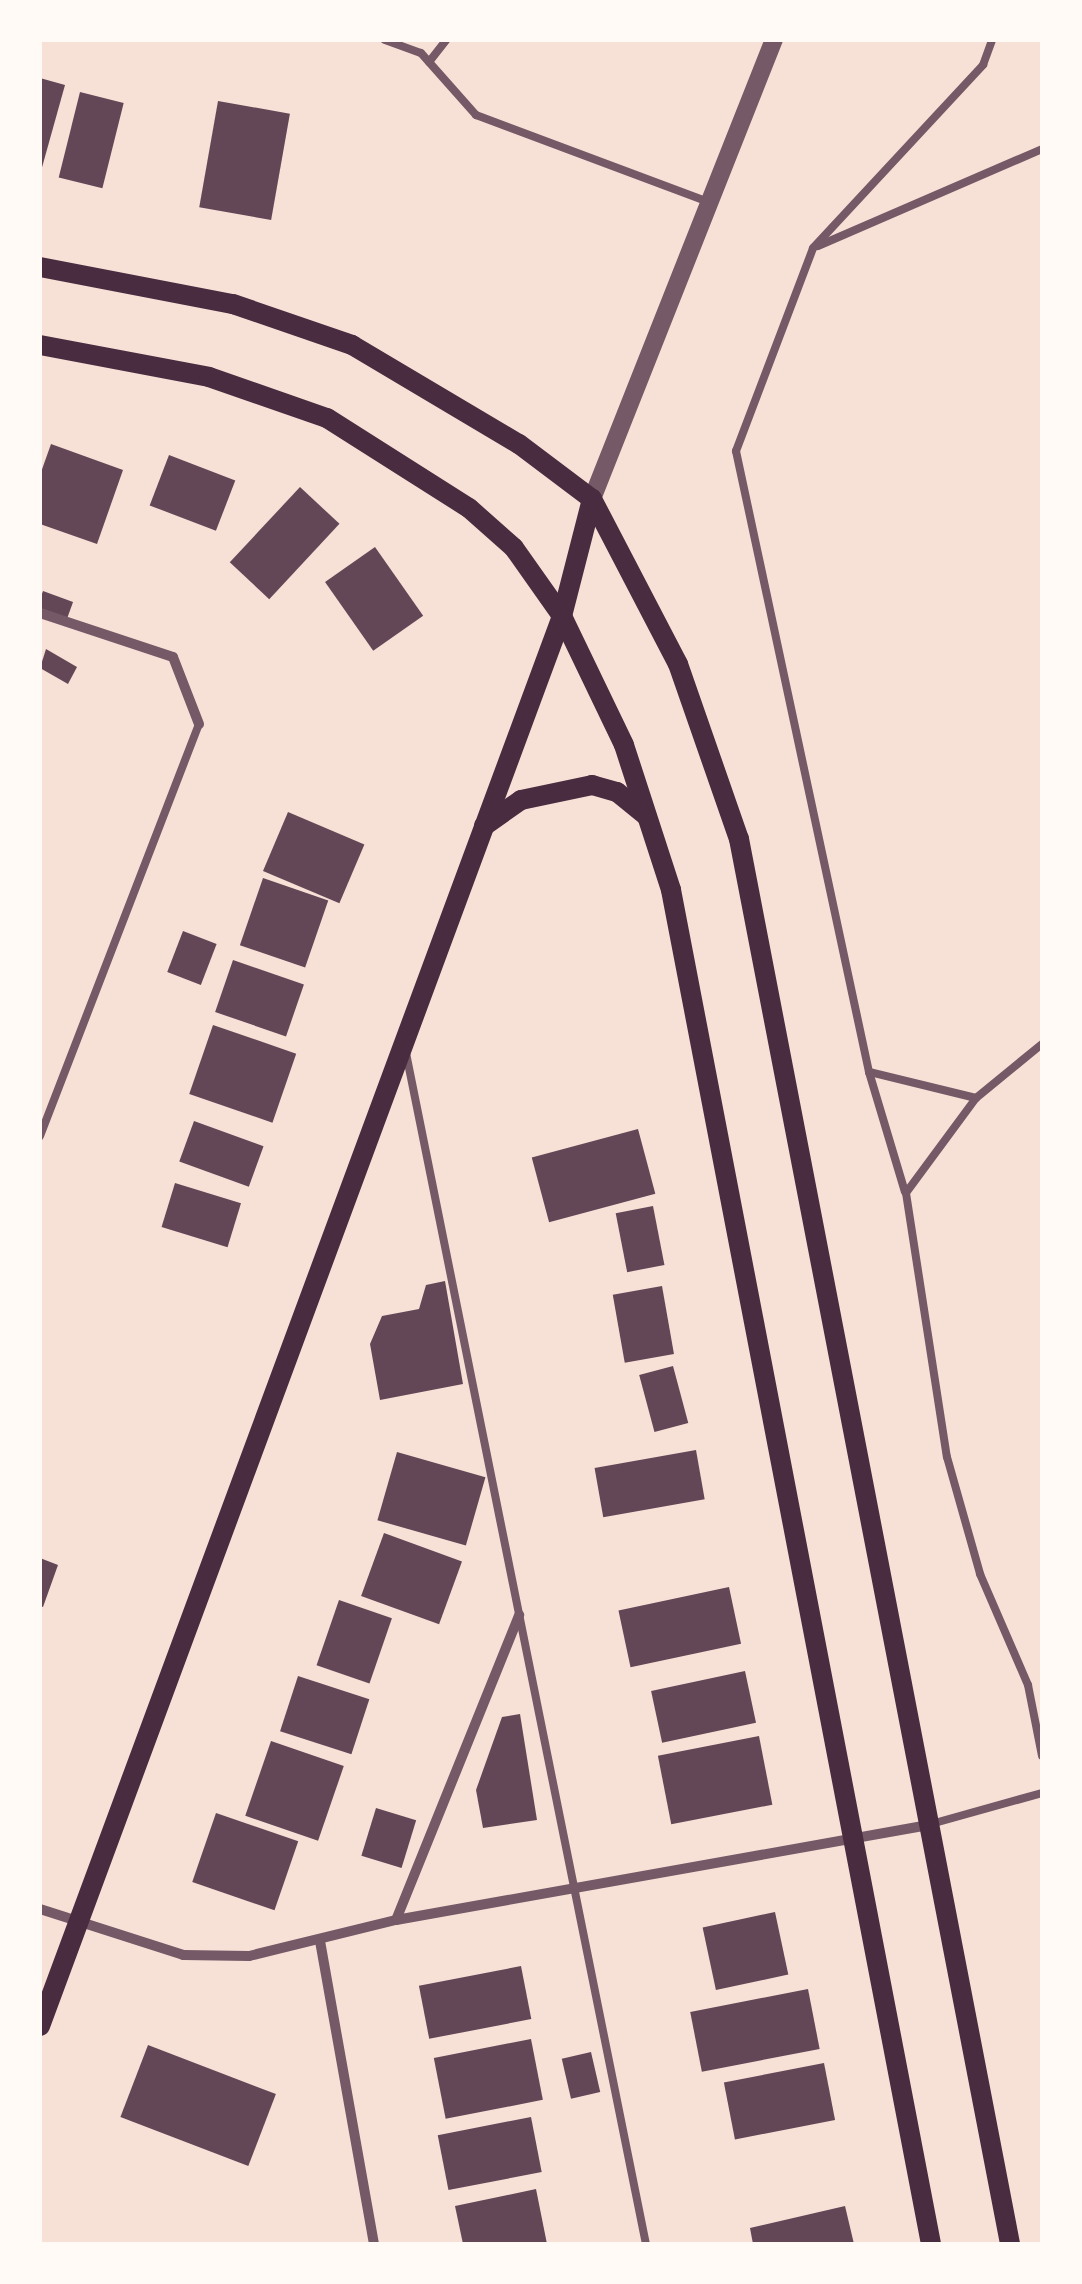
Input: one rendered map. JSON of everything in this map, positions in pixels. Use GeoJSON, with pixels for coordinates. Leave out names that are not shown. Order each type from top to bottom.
{"type":"FeatureCollection","features":[{"type":"Feature","properties":{"kind":"main road"},"geometry":{"type":"LineString","coordinates":[[40,267],[234,304],[352,345],[519,444],[592,499],[678,664],[739,839],[1010,2244]]}},
{"type":"Feature","properties":{"kind":"main road"},"geometry":{"type":"LineString","coordinates":[[40,345],[209,376],[327,418],[470,508],[514,548],[562,616],[624,745],[670,890],[932,2244]]}},
{"type":"Feature","properties":{"kind":"main road"},"geometry":{"type":"LineString","coordinates":[[40,2026],[562,616],[592,499]]}},
{"type":"Feature","properties":{"kind":"main road"},"geometry":{"type":"LineString","coordinates":[[484,826],[522,800],[577,786],[617,792],[647,816]]}},
{"type":"Feature","properties":{"kind":"street"},"geometry":{"type":"LineString","coordinates":[[592,499],[714,204],[774,40]]}},
{"type":"Feature","properties":{"kind":"street"},"geometry":{"type":"LineString","coordinates":[[40,613],[173,657],[199,724]]}},
{"type":"Feature","properties":{"kind":"street"},"geometry":{"type":"LineString","coordinates":[[396,1920],[519,1614]]}},
{"type":"Feature","properties":{"kind":"street"},"geometry":{"type":"LineString","coordinates":[[40,1909],[183,1955],[249,1956],[396,1920],[929,1825]]}},
{"type":"Feature","properties":{"kind":"street"},"geometry":{"type":"LineString","coordinates":[[320,1941],[374,2244]]}},
{"type":"Feature","properties":{"kind":"lane"},"geometry":{"type":"LineString","coordinates":[[385,40],[408,45],[429,62],[476,115],[714,204]]}},
{"type":"Feature","properties":{"kind":"lane"},"geometry":{"type":"LineString","coordinates":[[429,62],[446,40]]}},
{"type":"Feature","properties":{"kind":"lane"},"geometry":{"type":"LineString","coordinates":[[992,40],[984,65],[814,248],[736,451],[869,1072],[906,1192],[947,1457],[980,1574],[1028,1685],[1042,1756]]}},
{"type":"Feature","properties":{"kind":"lane"},"geometry":{"type":"LineString","coordinates":[[814,248],[1042,150]]}},
{"type":"Feature","properties":{"kind":"lane"},"geometry":{"type":"LineString","coordinates":[[40,1136],[199,724]]}},
{"type":"Feature","properties":{"kind":"lane"},"geometry":{"type":"LineString","coordinates":[[404,1043],[646,2244]]}},
{"type":"Feature","properties":{"kind":"lane"},"geometry":{"type":"LineString","coordinates":[[906,1192],[976,1098],[1042,1044]]}},
{"type":"Feature","properties":{"kind":"lane"},"geometry":{"type":"LineString","coordinates":[[869,1072],[976,1098]]}},
{"type":"Feature","properties":{"kind":"lane"},"geometry":{"type":"LineString","coordinates":[[929,1825],[1042,1793]]}},
{"type":"Feature","properties":{"kind":"building"},"geometry":{"type":"Polygon","coordinates":[[[40,78],[65,85],[41,171],[40,171],[40,78]]]}},
{"type":"Feature","properties":{"kind":"building"},"geometry":{"type":"Polygon","coordinates":[[[80,92],[124,103],[102,188],[59,177],[80,92]]]}},
{"type":"Feature","properties":{"kind":"building"},"geometry":{"type":"Polygon","coordinates":[[[218,101],[290,114],[271,220],[199,207],[218,101]]]}},
{"type":"Feature","properties":{"kind":"building"},"geometry":{"type":"Polygon","coordinates":[[[51,444],[123,470],[97,544],[40,524],[40,475],[51,444]]]}},
{"type":"Feature","properties":{"kind":"building"},"geometry":{"type":"Polygon","coordinates":[[[169,455],[235,480],[216,531],[150,505],[169,455]]]}},
{"type":"Feature","properties":{"kind":"building"},"geometry":{"type":"Polygon","coordinates":[[[300,487],[339,524],[269,599],[230,562],[300,487]]]}},
{"type":"Feature","properties":{"kind":"building"},"geometry":{"type":"Polygon","coordinates":[[[375,547],[423,616],[373,651],[325,582],[375,547]]]}},
{"type":"Feature","properties":{"kind":"building"},"geometry":{"type":"Polygon","coordinates":[[[43,591],[73,602],[67,618],[40,608],[43,591]]]}},
{"type":"Feature","properties":{"kind":"building"},"geometry":{"type":"Polygon","coordinates":[[[46,649],[77,667],[68,684],[40,668],[46,649]]]}},
{"type":"Feature","properties":{"kind":"building"},"geometry":{"type":"Polygon","coordinates":[[[288,812],[364,844],[339,903],[263,871],[288,812]]]}},
{"type":"Feature","properties":{"kind":"building"},"geometry":{"type":"Polygon","coordinates":[[[263,878],[328,900],[305,968],[240,945],[263,878]]]}},
{"type":"Feature","properties":{"kind":"building"},"geometry":{"type":"Polygon","coordinates":[[[183,931],[217,944],[201,985],[167,972],[183,931]]]}},
{"type":"Feature","properties":{"kind":"building"},"geometry":{"type":"Polygon","coordinates":[[[233,960],[304,984],[286,1036],[215,1012],[233,960]]]}},
{"type":"Feature","properties":{"kind":"building"},"geometry":{"type":"Polygon","coordinates":[[[213,1025],[296,1054],[272,1123],[189,1094],[213,1025]]]}},
{"type":"Feature","properties":{"kind":"building"},"geometry":{"type":"Polygon","coordinates":[[[194,1121],[264,1146],[249,1187],[179,1161],[194,1121]]]}},
{"type":"Feature","properties":{"kind":"building"},"geometry":{"type":"Polygon","coordinates":[[[638,1129],[655,1194],[549,1222],[532,1157],[638,1129]]]}},
{"type":"Feature","properties":{"kind":"building"},"geometry":{"type":"Polygon","coordinates":[[[175,1183],[241,1203],[228,1247],[162,1227],[175,1183]]]}},
{"type":"Feature","properties":{"kind":"building"},"geometry":{"type":"Polygon","coordinates":[[[653,1206],[664,1265],[627,1272],[616,1213],[653,1206]]]}},
{"type":"Feature","properties":{"kind":"building"},"geometry":{"type":"Polygon","coordinates":[[[445,1281],[463,1384],[380,1400],[370,1344],[382,1316],[419,1309],[426,1285],[445,1281]]]}},
{"type":"Feature","properties":{"kind":"building"},"geometry":{"type":"Polygon","coordinates":[[[662,1286],[674,1354],[625,1363],[613,1295],[662,1286]]]}},
{"type":"Feature","properties":{"kind":"building"},"geometry":{"type":"Polygon","coordinates":[[[673,1366],[688,1423],[654,1432],[639,1375],[673,1366]]]}},
{"type":"Feature","properties":{"kind":"building"},"geometry":{"type":"Polygon","coordinates":[[[696,1450],[705,1499],[603,1517],[595,1468],[696,1450]]]}},
{"type":"Feature","properties":{"kind":"building"},"geometry":{"type":"Polygon","coordinates":[[[397,1452],[485,1477],[466,1546],[377,1520],[397,1452]]]}},
{"type":"Feature","properties":{"kind":"building"},"geometry":{"type":"Polygon","coordinates":[[[384,1533],[462,1561],[439,1624],[361,1596],[384,1533]]]}},
{"type":"Feature","properties":{"kind":"building"},"geometry":{"type":"Polygon","coordinates":[[[40,1558],[58,1565],[43,1607],[40,1606],[40,1558]]]}},
{"type":"Feature","properties":{"kind":"building"},"geometry":{"type":"Polygon","coordinates":[[[729,1587],[741,1644],[631,1667],[618,1610],[729,1587]]]}},
{"type":"Feature","properties":{"kind":"building"},"geometry":{"type":"Polygon","coordinates":[[[339,1600],[392,1618],[369,1683],[317,1665],[339,1600]]]}},
{"type":"Feature","properties":{"kind":"building"},"geometry":{"type":"Polygon","coordinates":[[[745,1671],[756,1723],[662,1743],[651,1691],[745,1671]]]}},
{"type":"Feature","properties":{"kind":"building"},"geometry":{"type":"Polygon","coordinates":[[[298,1676],[369,1699],[351,1754],[280,1731],[298,1676]]]}},
{"type":"Feature","properties":{"kind":"building"},"geometry":{"type":"Polygon","coordinates":[[[520,1714],[537,1820],[483,1828],[476,1790],[502,1717],[520,1714]]]}},
{"type":"Feature","properties":{"kind":"building"},"geometry":{"type":"Polygon","coordinates":[[[759,1736],[772,1805],[671,1824],[658,1756],[759,1736]]]}},
{"type":"Feature","properties":{"kind":"building"},"geometry":{"type":"Polygon","coordinates":[[[271,1741],[344,1766],[318,1841],[245,1816],[271,1741]]]}},
{"type":"Feature","properties":{"kind":"building"},"geometry":{"type":"Polygon","coordinates":[[[376,1808],[416,1820],[402,1868],[361,1856],[376,1808]]]}},
{"type":"Feature","properties":{"kind":"building"},"geometry":{"type":"Polygon","coordinates":[[[216,1813],[298,1841],[274,1910],[192,1882],[216,1813]]]}},
{"type":"Feature","properties":{"kind":"building"},"geometry":{"type":"Polygon","coordinates":[[[775,1912],[788,1975],[716,1990],[703,1927],[775,1912]]]}},
{"type":"Feature","properties":{"kind":"building"},"geometry":{"type":"Polygon","coordinates":[[[521,1966],[531,2019],[429,2039],[419,1986],[521,1966]]]}},
{"type":"Feature","properties":{"kind":"building"},"geometry":{"type":"Polygon","coordinates":[[[808,1989],[820,2049],[702,2072],[690,2012],[808,1989]]]}},
{"type":"Feature","properties":{"kind":"building"},"geometry":{"type":"Polygon","coordinates":[[[531,2039],[543,2100],[446,2119],[434,2058],[531,2039]]]}},
{"type":"Feature","properties":{"kind":"building"},"geometry":{"type":"Polygon","coordinates":[[[148,2045],[276,2094],[248,2166],[120,2117],[148,2045]]]}},
{"type":"Feature","properties":{"kind":"building"},"geometry":{"type":"Polygon","coordinates":[[[591,2052],[600,2092],[571,2099],[562,2059],[591,2052]]]}},
{"type":"Feature","properties":{"kind":"building"},"geometry":{"type":"Polygon","coordinates":[[[824,2063],[835,2120],[735,2139],[724,2082],[824,2063]]]}},
{"type":"Feature","properties":{"kind":"building"},"geometry":{"type":"Polygon","coordinates":[[[531,2117],[542,2172],[448,2190],[438,2135],[531,2117]]]}},
{"type":"Feature","properties":{"kind":"building"},"geometry":{"type":"Polygon","coordinates":[[[536,2189],[547,2244],[463,2244],[455,2206],[536,2189]]]}},
{"type":"Feature","properties":{"kind":"building"},"geometry":{"type":"Polygon","coordinates":[[[845,2206],[854,2244],[753,2244],[750,2228],[845,2206]]]}}]}
